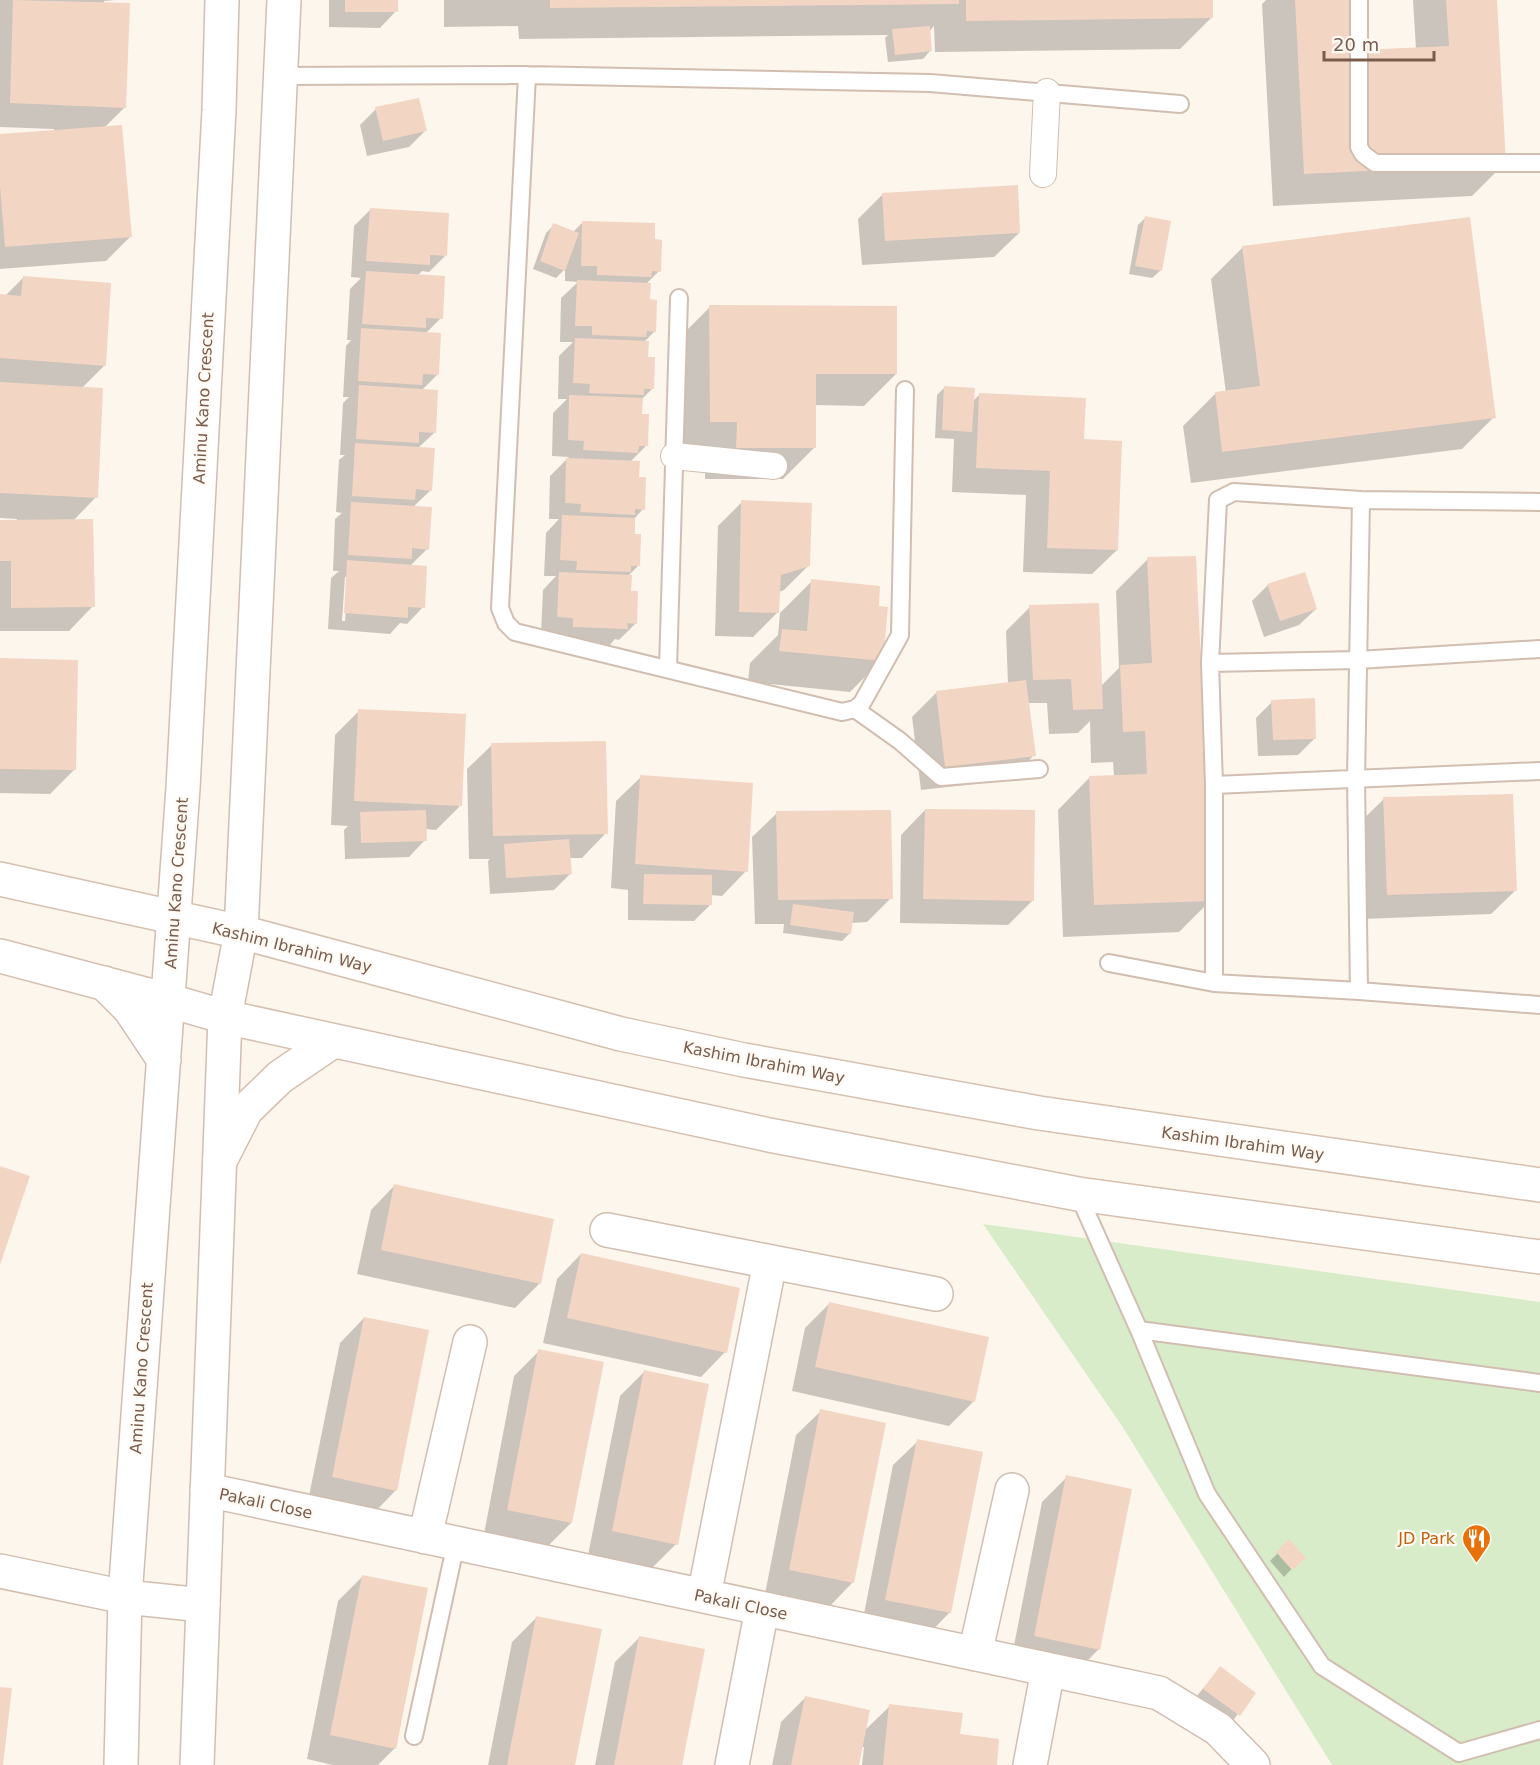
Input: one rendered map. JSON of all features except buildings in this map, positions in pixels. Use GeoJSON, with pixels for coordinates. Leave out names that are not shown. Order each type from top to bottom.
{"type":"FeatureCollection","features":[{"type":"Feature","properties":{"kind":"street","name":"Aminu Kano Crescent"},"geometry":{"type":"LineString","coordinates":[[122,1765],[125,1597],[184,776],[218,134],[222,0]]}},
{"type":"Feature","properties":{"kind":"street"},"geometry":{"type":"LineString","coordinates":[[197,1765],[225,1017],[241,932],[284,0]]}},
{"type":"Feature","properties":{"kind":"street"},"geometry":{"type":"LineString","coordinates":[[1043,174],[1047,92]]}},
{"type":"Feature","properties":{"kind":"street"},"geometry":{"type":"LineString","coordinates":[[674,456],[774,466]]}},
{"type":"Feature","properties":{"kind":"street","name":"Kashim Ibrahim Way"},"geometry":{"type":"LineString","coordinates":[[0,879],[241,932],[621,1034],[744,1060],[1039,1113],[1540,1185]]}},
{"type":"Feature","properties":{"kind":"street"},"geometry":{"type":"LineString","coordinates":[[0,956],[225,1017],[770,1135],[1078,1194],[1540,1257]]}},
{"type":"Feature","properties":{"kind":"street"},"geometry":{"type":"LineString","coordinates":[[104,983],[129,1008],[164,1060]]}},
{"type":"Feature","properties":{"kind":"street"},"geometry":{"type":"LineString","coordinates":[[219,1161],[246,1110],[280,1077],[333,1041]]}},
{"type":"Feature","properties":{"kind":"street"},"geometry":{"type":"LineString","coordinates":[[607,1230],[936,1294]]}},
{"type":"Feature","properties":{"kind":"street"},"geometry":{"type":"LineString","coordinates":[[704,1596],[770,1262]]}},
{"type":"Feature","properties":{"kind":"street"},"geometry":{"type":"LineString","coordinates":[[441,1540],[470,1342]]}},
{"type":"Feature","properties":{"kind":"street","name":"Pakali Close"},"geometry":{"type":"LineString","coordinates":[[207,1490],[1159,1693],[1218,1729],[1253,1765]]}},
{"type":"Feature","properties":{"kind":"street"},"geometry":{"type":"LineString","coordinates":[[975,1654],[1012,1490]]}},
{"type":"Feature","properties":{"kind":"street"},"geometry":{"type":"LineString","coordinates":[[0,1571],[125,1597],[203,1605]]}},
{"type":"Feature","properties":{"kind":"street"},"geometry":{"type":"LineString","coordinates":[[732,1765],[762,1609]]}},
{"type":"Feature","properties":{"kind":"street"},"geometry":{"type":"LineString","coordinates":[[1030,1765],[1048,1670]]}},
{"type":"Feature","properties":{"kind":"lane"},"geometry":{"type":"LineString","coordinates":[[1359,0],[1359,147],[1363,154],[1375,163],[1540,163]]}},
{"type":"Feature","properties":{"kind":"lane"},"geometry":{"type":"LineString","coordinates":[[280,76],[527,75],[930,83],[1180,104]]}},
{"type":"Feature","properties":{"kind":"lane"},"geometry":{"type":"LineString","coordinates":[[527,75],[500,608],[506,623],[515,632],[842,712],[855,710],[862,703],[900,635],[905,390]]}},
{"type":"Feature","properties":{"kind":"lane"},"geometry":{"type":"LineString","coordinates":[[668,669],[679,298]]}},
{"type":"Feature","properties":{"kind":"lane"},"geometry":{"type":"LineString","coordinates":[[1214,983],[1214,784],[1210,663],[1218,500],[1234,492],[1361,500],[1540,502]]}},
{"type":"Feature","properties":{"kind":"lane"},"geometry":{"type":"LineString","coordinates":[[1359,992],[1356,780],[1361,500]]}},
{"type":"Feature","properties":{"kind":"lane"},"geometry":{"type":"LineString","coordinates":[[1210,663],[1358,660],[1540,649]]}},
{"type":"Feature","properties":{"kind":"lane"},"geometry":{"type":"LineString","coordinates":[[855,710],[900,741],[940,777],[1039,769]]}},
{"type":"Feature","properties":{"kind":"lane"},"geometry":{"type":"LineString","coordinates":[[1214,784],[1540,771]]}},
{"type":"Feature","properties":{"kind":"lane"},"geometry":{"type":"LineString","coordinates":[[1108,963],[1214,983],[1540,1005]]}},
{"type":"Feature","properties":{"kind":"lane"},"geometry":{"type":"LineString","coordinates":[[1078,1194],[1139,1330],[1207,1494],[1322,1666],[1463,1759],[1540,1730]]}},
{"type":"Feature","properties":{"kind":"lane"},"geometry":{"type":"LineString","coordinates":[[1139,1330],[1540,1383]]}},
{"type":"Feature","properties":{"kind":"lane"},"geometry":{"type":"LineString","coordinates":[[414,1736],[441,1540]]}},
{"type":"Feature","properties":{"kind":"green space"},"geometry":{"type":"Polygon","coordinates":[[[983,1224],[1540,1302],[1540,1765],[1332,1765],[1122,1426],[983,1224]]]}},
{"type":"Feature","properties":{"kind":"place","name":"JD Park"},"geometry":{"type":"Point","coordinates":[1476,1564]}}]}
